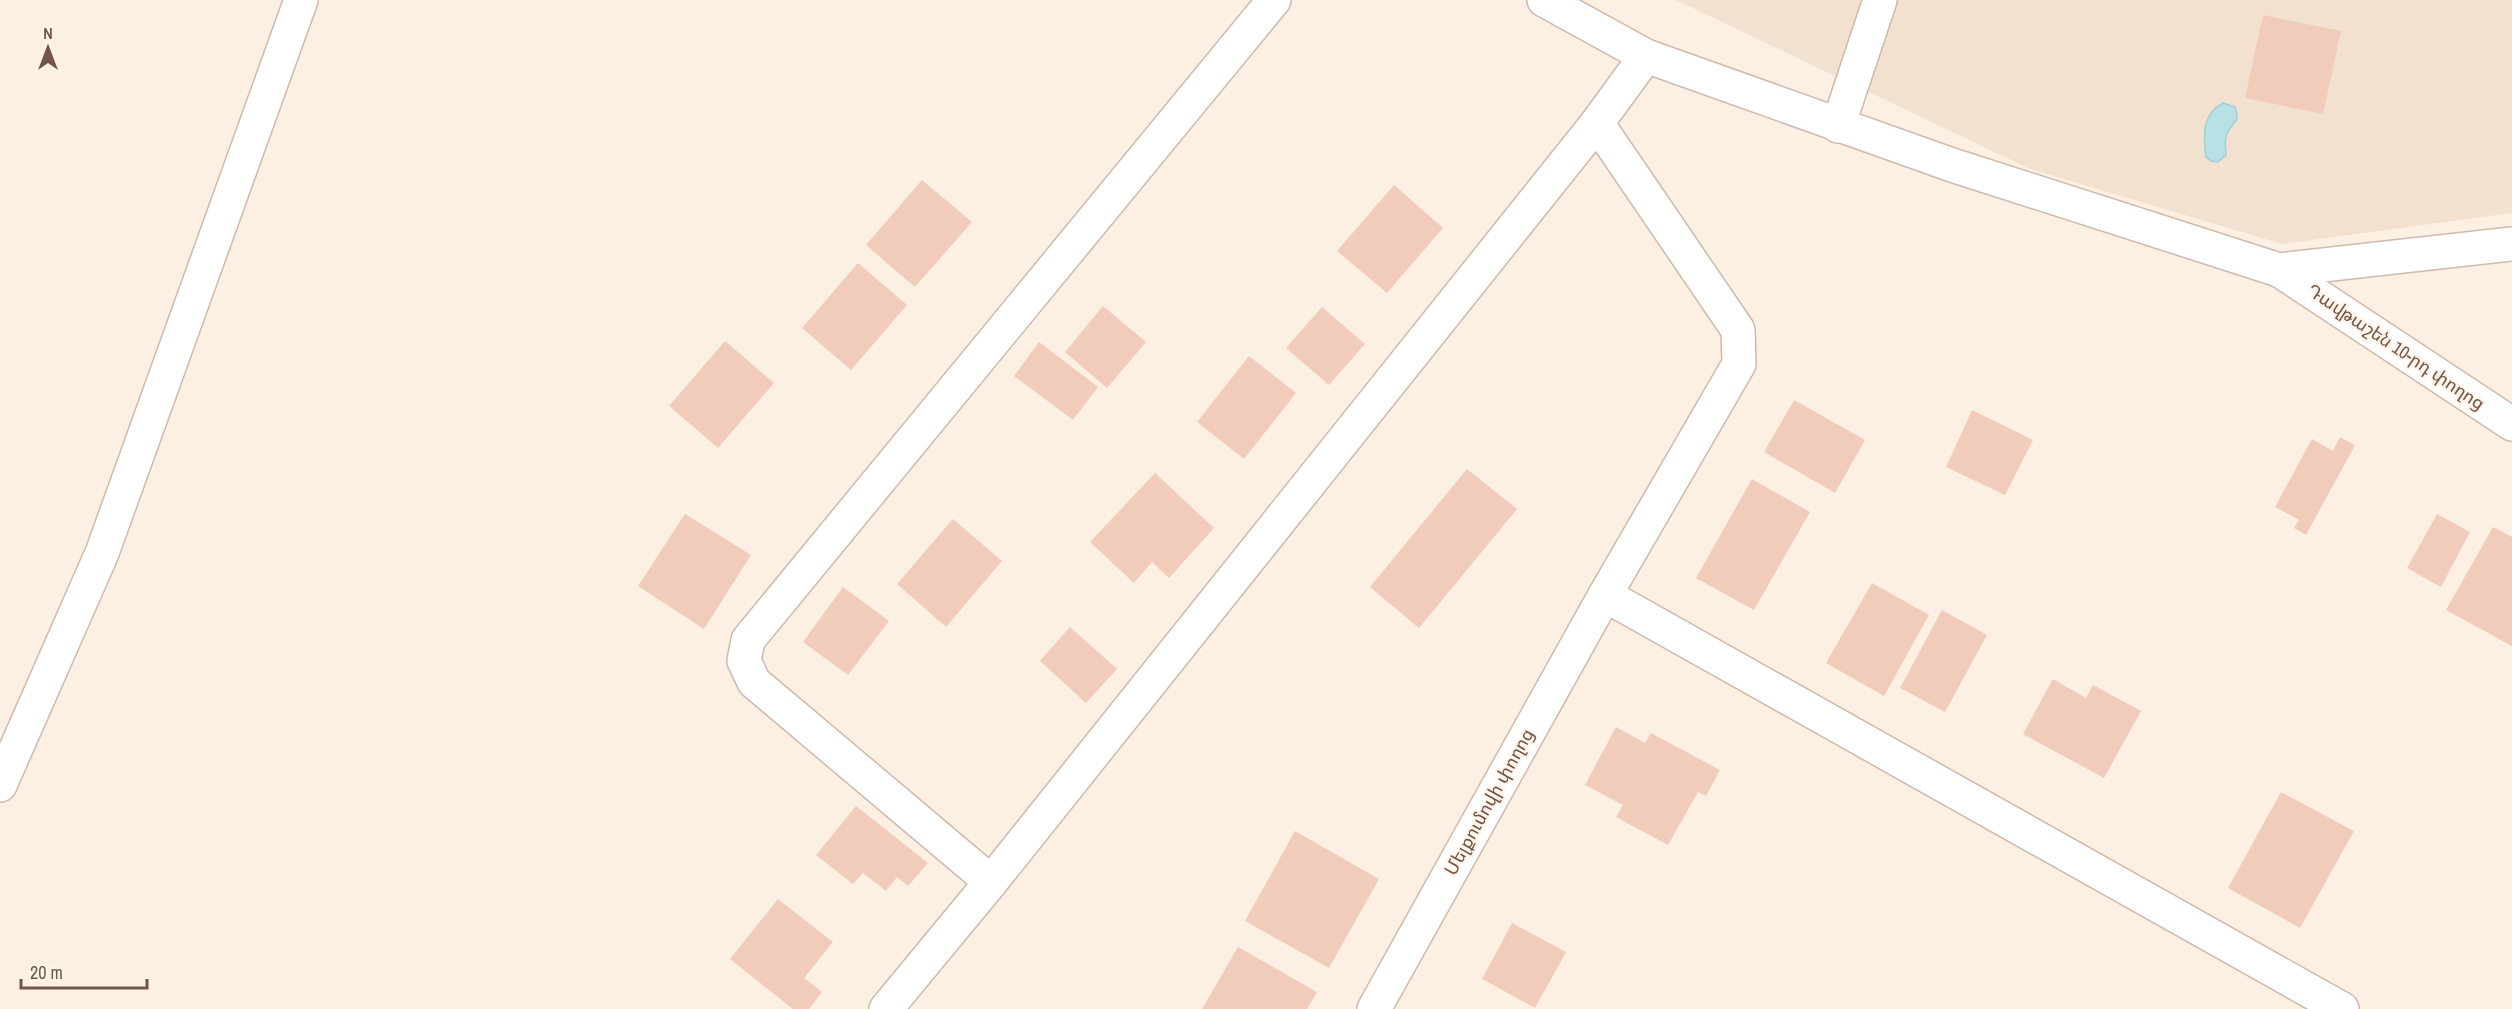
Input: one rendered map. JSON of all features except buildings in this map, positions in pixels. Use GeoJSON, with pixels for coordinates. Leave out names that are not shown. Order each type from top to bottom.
{"type":"FeatureCollection","features":[{"type":"Feature","properties":{"kind":"street"},"geometry":{"type":"LineString","coordinates":[[0,785],[102,553],[301,0]]}},
{"type":"Feature","properties":{"kind":"street"},"geometry":{"type":"LineString","coordinates":[[991,882],[754,682],[744,661],[748,640],[1274,0]]}},
{"type":"Feature","properties":{"kind":"street"},"geometry":{"type":"LineString","coordinates":[[1544,0],[1646,56],[1838,126],[2279,270],[2512,244]]}},
{"type":"Feature","properties":{"kind":"street"},"geometry":{"type":"LineString","coordinates":[[1838,126],[1880,0]]}},
{"type":"Feature","properties":{"kind":"street"},"geometry":{"type":"LineString","coordinates":[[886,1009],[991,882],[1597,123],[1646,56]]}},
{"type":"Feature","properties":{"kind":"street","name":"Մելքումովի փողոց"},"geometry":{"type":"LineString","coordinates":[[1374,1009],[1605,595],[1739,364],[1738,330],[1597,123]]}},
{"type":"Feature","properties":{"kind":"street","name":"Դավթաշեն 10-րդ փողոց"},"geometry":{"type":"LineString","coordinates":[[2279,270],[2512,424]]}},
{"type":"Feature","properties":{"kind":"street"},"geometry":{"type":"LineString","coordinates":[[1605,595],[2342,1009]]}},
{"type":"Feature","properties":{"kind":"shaded area"},"geometry":{"type":"Polygon","coordinates":[[[1676,0],[2512,0],[2512,213],[2282,244],[2030,169],[1676,0]]]}},
{"type":"Feature","properties":{"kind":"water"},"geometry":{"type":"Polygon","coordinates":[[[2223,103],[2235,107],[2237,117],[2226,136],[2226,155],[2218,162],[2211,161],[2206,157],[2204,141],[2206,126],[2211,113],[2223,103]]]}}]}
